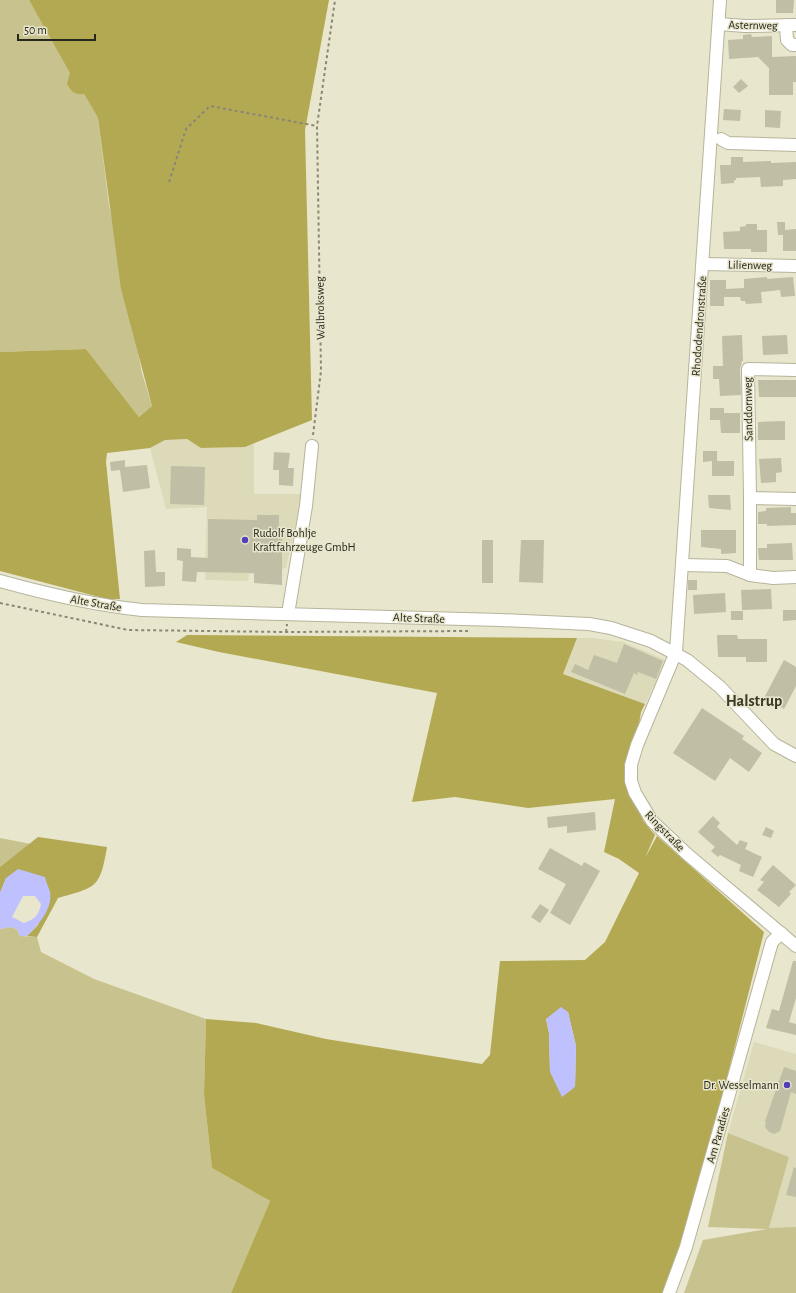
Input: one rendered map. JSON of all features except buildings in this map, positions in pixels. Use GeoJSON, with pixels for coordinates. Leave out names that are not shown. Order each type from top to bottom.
{"type":"FeatureCollection","features":[{"type":"Feature","properties":{"kind":"street","name":"Rhododendronstraße"},"geometry":{"type":"LineString","coordinates":[[676,652],[720,0]]}},
{"type":"Feature","properties":{"kind":"street","name":"Asternweg"},"geometry":{"type":"LineString","coordinates":[[719,24],[745,26],[791,25],[787,40],[792,45],[796,45]]}},
{"type":"Feature","properties":{"kind":"street"},"geometry":{"type":"LineString","coordinates":[[721,140],[728,143],[796,145]]}},
{"type":"Feature","properties":{"kind":"street","name":"Lilienweg"},"geometry":{"type":"LineString","coordinates":[[703,264],[796,266]]}},
{"type":"Feature","properties":{"kind":"street","name":"Sanddornweg"},"geometry":{"type":"LineString","coordinates":[[750,574],[748,369],[796,370]]}},
{"type":"Feature","properties":{"kind":"street"},"geometry":{"type":"LineString","coordinates":[[288,614],[306,506],[312,446]]}},
{"type":"Feature","properties":{"kind":"street"},"geometry":{"type":"LineString","coordinates":[[750,498],[796,499]]}},
{"type":"Feature","properties":{"kind":"street"},"geometry":{"type":"LineString","coordinates":[[683,565],[727,566],[750,574],[772,578],[796,577]]}},
{"type":"Feature","properties":{"kind":"street","name":"Alte Straße"},"geometry":{"type":"LineString","coordinates":[[0,581],[104,606],[142,610],[500,620],[590,624],[624,631],[676,652],[710,678],[774,744],[796,756]]}},
{"type":"Feature","properties":{"kind":"street","name":"Ringstraße"},"geometry":{"type":"LineString","coordinates":[[676,652],[637,745],[631,765],[631,781],[634,794],[652,821],[696,862],[796,946]]}},
{"type":"Feature","properties":{"kind":"street","name":"Am Paradies"},"geometry":{"type":"LineString","coordinates":[[669,1293],[686,1247],[772,942],[781,933]]}},
{"type":"Feature","properties":{"kind":"path","name":"Walbroksweg"},"geometry":{"type":"LineString","coordinates":[[312,446],[321,370],[317,126],[335,0]]}},
{"type":"Feature","properties":{"kind":"path"},"geometry":{"type":"LineString","coordinates":[[169,182],[186,129],[210,106],[317,126]]}},
{"type":"Feature","properties":{"kind":"path"},"geometry":{"type":"LineString","coordinates":[[0,603],[128,630],[460,632],[475,630]]}},
{"type":"Feature","properties":{"kind":"shaded area"},"geometry":{"type":"Polygon","coordinates":[[[0,0],[29,0],[98,118],[109,205],[142,373],[152,406],[139,417],[86,349],[0,352],[0,0]]]}},
{"type":"Feature","properties":{"kind":"shaded area"},"geometry":{"type":"Polygon","coordinates":[[[29,0],[329,0],[305,130],[312,420],[245,447],[201,448],[187,439],[165,440],[150,448],[107,453],[106,462],[120,599],[107,599],[0,571],[0,352],[86,349],[139,417],[152,406],[121,289],[98,118],[84,94],[74,92],[67,84],[70,73],[29,0]]]}},
{"type":"Feature","properties":{"kind":"shaded area"},"geometry":{"type":"Polygon","coordinates":[[[187,439],[201,448],[245,447],[254,444],[254,494],[303,494],[286,568],[249,574],[248,581],[205,580],[207,507],[166,509],[150,448],[165,440],[187,439]]]}},
{"type":"Feature","properties":{"kind":"shaded area"},"geometry":{"type":"Polygon","coordinates":[[[187,635],[577,638],[563,674],[645,704],[641,712],[628,789],[644,822],[655,835],[645,858],[657,836],[764,932],[691,1219],[662,1293],[231,1293],[270,1201],[212,1168],[204,1095],[206,1019],[256,1023],[326,1039],[482,1064],[490,1055],[500,961],[585,960],[605,942],[639,873],[619,859],[604,852],[615,799],[528,808],[455,797],[412,802],[437,693],[219,652],[176,642],[187,635]],[[568,1012],[546,1019],[549,1033],[550,1072],[575,1087],[576,1046],[568,1012]]]}},
{"type":"Feature","properties":{"kind":"shaded area"},"geometry":{"type":"Polygon","coordinates":[[[577,638],[593,638],[623,642],[666,660],[658,683],[653,687],[645,704],[563,674],[577,638]]]}},
{"type":"Feature","properties":{"kind":"shaded area"},"geometry":{"type":"Polygon","coordinates":[[[38,837],[107,847],[99,878],[89,888],[58,898],[37,937],[27,936],[38,925],[50,893],[6,878],[0,893],[0,867],[38,837]]]}},
{"type":"Feature","properties":{"kind":"shaded area"},"geometry":{"type":"Polygon","coordinates":[[[0,838],[31,844],[0,867],[0,838]]]}},
{"type":"Feature","properties":{"kind":"shaded area"},"geometry":{"type":"Polygon","coordinates":[[[10,927],[17,929],[20,936],[37,937],[41,952],[94,979],[206,1019],[204,1095],[212,1168],[270,1201],[231,1293],[0,1293],[0,929],[10,927]]]}},
{"type":"Feature","properties":{"kind":"shaded area"},"geometry":{"type":"Polygon","coordinates":[[[754,1042],[796,1054],[796,1227],[769,1228],[789,1157],[728,1133],[754,1042]]]}},
{"type":"Feature","properties":{"kind":"shaded area"},"geometry":{"type":"Polygon","coordinates":[[[728,1133],[789,1157],[769,1228],[796,1227],[796,1293],[684,1293],[703,1240],[767,1229],[708,1227],[728,1133]]]}},
{"type":"Feature","properties":{"kind":"water"},"geometry":{"type":"Polygon","coordinates":[[[18,869],[45,877],[50,892],[49,904],[40,922],[27,936],[20,936],[17,929],[10,927],[0,929],[0,893],[6,878],[18,869]],[[23,896],[12,917],[24,923],[34,918],[38,914],[41,904],[35,896],[23,896]]]}},
{"type":"Feature","properties":{"kind":"water"},"geometry":{"type":"Polygon","coordinates":[[[561,1007],[568,1012],[576,1046],[575,1087],[562,1097],[550,1072],[549,1033],[546,1019],[561,1007]]]}},
{"type":"Feature","properties":{"kind":"place","name":"Rudolf Bohlje Kraftfahrzeuge GmbH"},"geometry":{"type":"Point","coordinates":[245,540]}},
{"type":"Feature","properties":{"kind":"place","name":"Dr. Wesselmann"},"geometry":{"type":"Point","coordinates":[787,1085]}},
{"type":"Feature","properties":{"kind":"district","name":"Halstrup"},"geometry":{"type":"Point","coordinates":[754,700]}}]}
